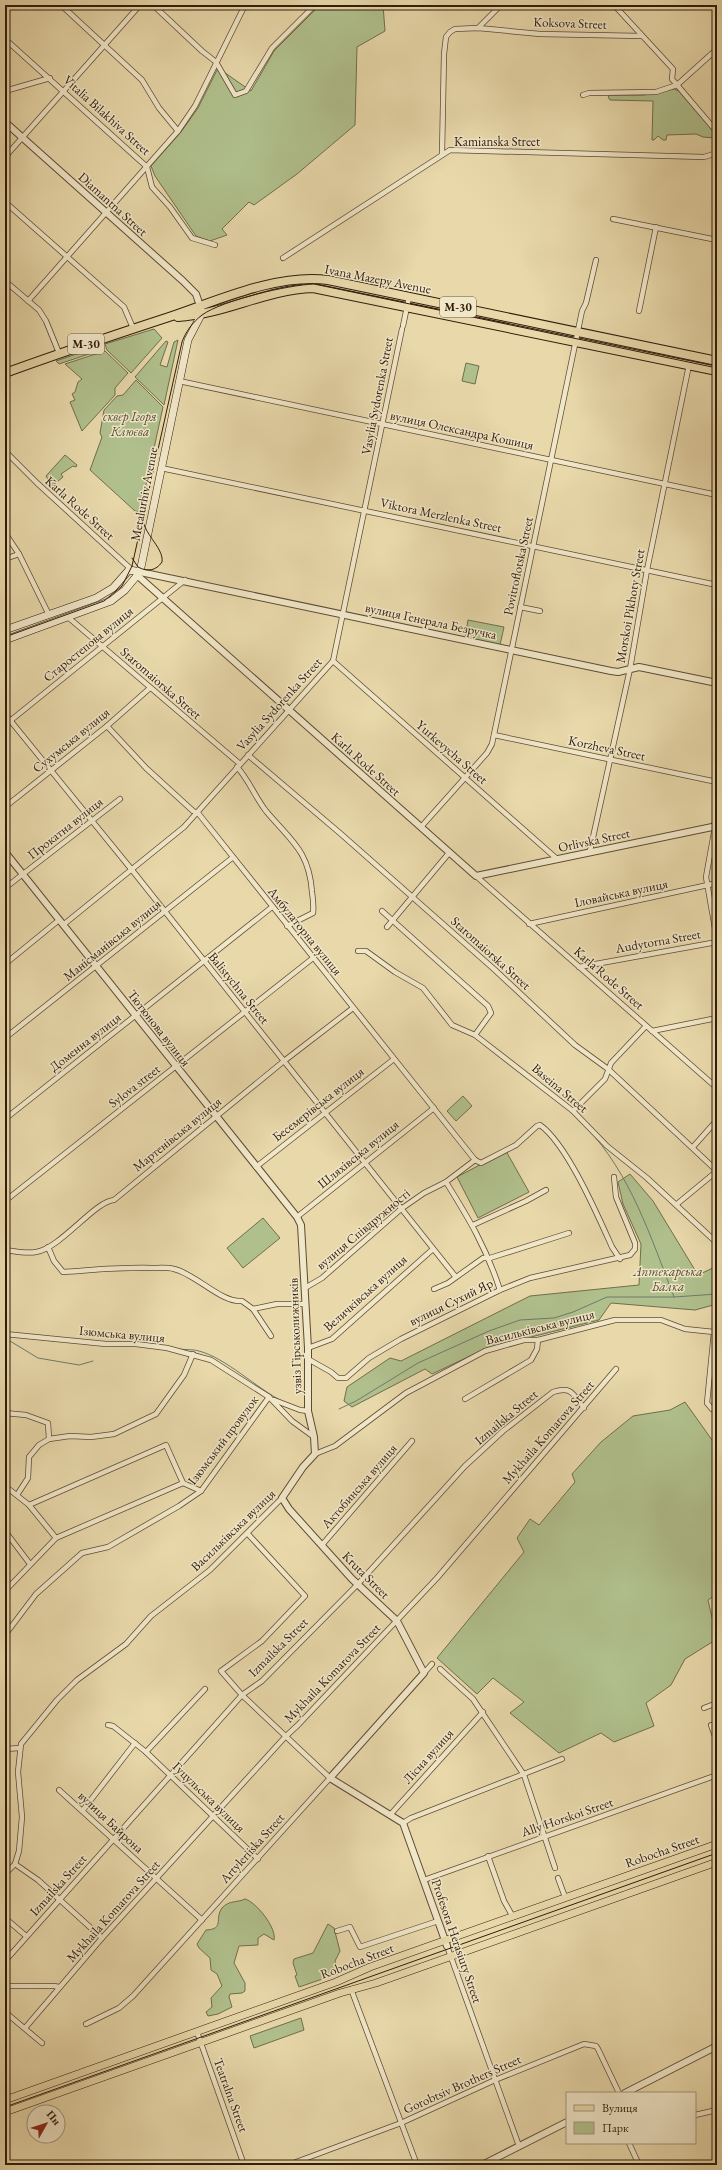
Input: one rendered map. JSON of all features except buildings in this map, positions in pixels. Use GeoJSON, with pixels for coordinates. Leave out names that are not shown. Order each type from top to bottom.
{"type":"FeatureCollection","features":[{"type":"Feature","properties":{"kind":"highway","name":"Ivana Mazepy Avenue"},"geometry":{"type":"LineString","coordinates":[[200,306],[277,283],[300,278],[328,280],[717,362]]}},
{"type":"Feature","properties":{"kind":"highway","name":"Ivana Mazepy Avenue"},"geometry":{"type":"LineString","coordinates":[[202,315],[254,299],[304,288],[320,289],[717,371]]}},
{"type":"Feature","properties":{"kind":"highway","name":"М-30"},"geometry":{"type":"LineString","coordinates":[[5,372],[200,306]]}},
{"type":"Feature","properties":{"kind":"highway","name":"М-30"},"geometry":{"type":"LineString","coordinates":[[167,317],[202,315]]}},
{"type":"Feature","properties":{"kind":"main road"},"geometry":{"type":"LineString","coordinates":[[200,306],[202,315]]}},
{"type":"Feature","properties":{"kind":"main road","name":"Metalurhiv Avenue"},"geometry":{"type":"LineString","coordinates":[[139,574],[188,340],[202,315]]}},
{"type":"Feature","properties":{"kind":"main road"},"geometry":{"type":"LineString","coordinates":[[5,630],[106,593],[130,570],[139,574],[125,590],[111,601],[69,618],[5,640]]}},
{"type":"Feature","properties":{"kind":"main road","name":"Robocha Street"},"geometry":{"type":"LineString","coordinates":[[5,2100],[342,1980],[370,1967],[446,1944],[565,1897],[717,1844]]}},
{"type":"Feature","properties":{"kind":"main road","name":"Robocha Street"},"geometry":{"type":"LineString","coordinates":[[5,2112],[200,2042],[351,1989],[376,1983],[717,1862]]}},
{"type":"Feature","properties":{"kind":"street"},"geometry":{"type":"LineString","coordinates":[[62,5],[142,80],[160,108],[178,131]]}},
{"type":"Feature","properties":{"kind":"street"},"geometry":{"type":"LineString","coordinates":[[5,156],[140,5]]}},
{"type":"Feature","properties":{"kind":"street"},"geometry":{"type":"LineString","coordinates":[[153,5],[202,51],[216,62],[235,95],[246,91],[272,48],[315,5]]}},
{"type":"Feature","properties":{"kind":"street"},"geometry":{"type":"LineString","coordinates":[[28,301],[178,131],[195,106],[245,5]]}},
{"type":"Feature","properties":{"kind":"street"},"geometry":{"type":"LineString","coordinates":[[478,28],[501,5]]}},
{"type":"Feature","properties":{"kind":"street"},"geometry":{"type":"LineString","coordinates":[[614,5],[673,69],[672,79],[717,132]]}},
{"type":"Feature","properties":{"kind":"street","name":"Koksova Street"},"geometry":{"type":"LineString","coordinates":[[442,154],[444,54],[446,37],[455,29],[478,28],[540,34],[642,36]]}},
{"type":"Feature","properties":{"kind":"street","name":"Vitalia Bilakhiva Street"},"geometry":{"type":"LineString","coordinates":[[5,39],[147,166],[152,187],[170,207],[192,238],[215,246]]}},
{"type":"Feature","properties":{"kind":"street"},"geometry":{"type":"LineString","coordinates":[[583,95],[589,93],[656,92],[677,85],[717,49]]}},
{"type":"Feature","properties":{"kind":"street"},"geometry":{"type":"LineString","coordinates":[[5,91],[50,78]]}},
{"type":"Feature","properties":{"kind":"street","name":"Diamantna Street"},"geometry":{"type":"LineString","coordinates":[[5,122],[187,285],[196,294],[200,306]]}},
{"type":"Feature","properties":{"kind":"street","name":"Kamianska Street"},"geometry":{"type":"LineString","coordinates":[[283,258],[442,154],[454,149],[704,157],[717,153]]}},
{"type":"Feature","properties":{"kind":"street"},"geometry":{"type":"LineString","coordinates":[[5,202],[124,307],[133,328]]}},
{"type":"Feature","properties":{"kind":"street"},"geometry":{"type":"LineString","coordinates":[[613,219],[717,240]]}},
{"type":"Feature","properties":{"kind":"street"},"geometry":{"type":"LineString","coordinates":[[639,311],[656,227]]}},
{"type":"Feature","properties":{"kind":"street","name":"Povitroflotska Street"},"geometry":{"type":"LineString","coordinates":[[421,827],[491,748],[582,310],[586,303],[596,260]]}},
{"type":"Feature","properties":{"kind":"street"},"geometry":{"type":"LineString","coordinates":[[5,281],[28,301],[46,321],[59,353]]}},
{"type":"Feature","properties":{"kind":"street","name":"Vasylia Sydorenka Street"},"geometry":{"type":"LineString","coordinates":[[5,964],[132,870],[175,835],[198,813],[239,765],[333,661],[409,297]]}},
{"type":"Feature","properties":{"kind":"street","name":"Morskoi Pikhoty Street"},"geometry":{"type":"LineString","coordinates":[[590,851],[630,669],[647,570],[689,365]]}},
{"type":"Feature","properties":{"kind":"street","name":"вулиця Олександра Кошиця"},"geometry":{"type":"LineString","coordinates":[[179,381],[717,495]]}},
{"type":"Feature","properties":{"kind":"street","name":"Karla Rode Street"},"geometry":{"type":"LineString","coordinates":[[5,451],[130,570]]}},
{"type":"Feature","properties":{"kind":"street","name":"Viktora Merzlenka Street"},"geometry":{"type":"LineString","coordinates":[[161,468],[717,585]]}},
{"type":"Feature","properties":{"kind":"street"},"geometry":{"type":"LineString","coordinates":[[5,533],[19,554],[49,615]]}},
{"type":"Feature","properties":{"kind":"street"},"geometry":{"type":"LineString","coordinates":[[5,559],[19,554]]}},
{"type":"Feature","properties":{"kind":"street","name":"Karla Rode Street"},"geometry":{"type":"LineString","coordinates":[[139,574],[162,597],[288,710],[529,924],[717,1088]]}},
{"type":"Feature","properties":{"kind":"street","name":"вулиця Генерала Безручка"},"geometry":{"type":"LineString","coordinates":[[139,574],[185,580],[611,671],[618,672],[639,667],[717,683]]}},
{"type":"Feature","properties":{"kind":"street","name":"Старостепова вулиця"},"geometry":{"type":"LineString","coordinates":[[5,725],[185,580]]}},
{"type":"Feature","properties":{"kind":"street"},"geometry":{"type":"LineString","coordinates":[[520,607],[540,611]]}},
{"type":"Feature","properties":{"kind":"street","name":"Staromaiorska Street"},"geometry":{"type":"LineString","coordinates":[[69,618],[239,765],[267,811],[273,816],[302,853],[309,868],[313,913],[287,926]]}},
{"type":"Feature","properties":{"kind":"street","name":"Yurkevycha Street"},"geometry":{"type":"LineString","coordinates":[[333,661],[557,859]]}},
{"type":"Feature","properties":{"kind":"street","name":"Сухумська вулиця"},"geometry":{"type":"LineString","coordinates":[[5,807],[108,726],[150,688]]}},
{"type":"Feature","properties":{"kind":"street","name":"Balistychna Street"},"geometry":{"type":"LineString","coordinates":[[5,714],[165,911],[203,961],[455,1276]]}},
{"type":"Feature","properties":{"kind":"street","name":"Амбулаторна вулиця"},"geometry":{"type":"LineString","coordinates":[[108,726],[146,768],[193,811],[198,813],[232,858],[475,1160]]}},
{"type":"Feature","properties":{"kind":"street","name":"Korzheva Street"},"geometry":{"type":"LineString","coordinates":[[494,735],[717,782]]}},
{"type":"Feature","properties":{"kind":"street","name":"Staromaiorska Street"},"geometry":{"type":"LineString","coordinates":[[248,755],[412,898],[575,1044],[608,1069],[717,1171]]}},
{"type":"Feature","properties":{"kind":"street","name":"Прокатна вулиця"},"geometry":{"type":"LineString","coordinates":[[5,888],[120,799]]}},
{"type":"Feature","properties":{"kind":"street"},"geometry":{"type":"LineString","coordinates":[[717,815],[706,877],[717,941]]}},
{"type":"Feature","properties":{"kind":"street","name":"Orlivska Street"},"geometry":{"type":"LineString","coordinates":[[476,876],[590,851],[716,826]]}},
{"type":"Feature","properties":{"kind":"street","name":"Тютюнова вулиця"},"geometry":{"type":"LineString","coordinates":[[5,852],[215,1117],[297,1217]]}},
{"type":"Feature","properties":{"kind":"street"},"geometry":{"type":"LineString","coordinates":[[387,927],[449,853]]}},
{"type":"Feature","properties":{"kind":"street","name":"Манісманівська вулиця"},"geometry":{"type":"LineString","coordinates":[[5,1038],[232,858]]}},
{"type":"Feature","properties":{"kind":"street","name":"Іловайська вулиця"},"geometry":{"type":"LineString","coordinates":[[529,924],[717,883]]}},
{"type":"Feature","properties":{"kind":"street","name":"Доменна вулиця"},"geometry":{"type":"LineString","coordinates":[[5,1120],[272,907]]}},
{"type":"Feature","properties":{"kind":"street"},"geometry":{"type":"LineString","coordinates":[[382,911],[491,1010],[491,1013],[475,1035]]}},
{"type":"Feature","properties":{"kind":"street","name":"Audytorna Street"},"geometry":{"type":"LineString","coordinates":[[579,967],[717,941]]}},
{"type":"Feature","properties":{"kind":"street","name":"Baseina Street"},"geometry":{"type":"LineString","coordinates":[[358,952],[366,951],[395,972],[423,988],[452,1025],[475,1035],[573,1111],[626,1163],[647,1178],[677,1204],[705,1234],[717,1243]]}},
{"type":"Feature","properties":{"kind":"street","name":"Sylova street"},"geometry":{"type":"LineString","coordinates":[[5,1201],[313,958]]}},
{"type":"Feature","properties":{"kind":"street","name":"Мартенівська вулиця"},"geometry":{"type":"LineString","coordinates":[[5,1250],[34,1252],[48,1247],[102,1206],[114,1200],[284,1061],[354,1008]]}},
{"type":"Feature","properties":{"kind":"street"},"geometry":{"type":"LineString","coordinates":[[652,1031],[717,1018]]}},
{"type":"Feature","properties":{"kind":"street"},"geometry":{"type":"LineString","coordinates":[[573,1111],[605,1079],[610,1063],[646,1026]]}},
{"type":"Feature","properties":{"kind":"street","name":"Бесемерівська вулиця"},"geometry":{"type":"LineString","coordinates":[[256,1167],[394,1059]]}},
{"type":"Feature","properties":{"kind":"street","name":"Шляхівська вулиця"},"geometry":{"type":"LineString","coordinates":[[297,1217],[434,1108]]}},
{"type":"Feature","properties":{"kind":"street"},"geometry":{"type":"LineString","coordinates":[[693,1147],[717,1120]]}},
{"type":"Feature","properties":{"kind":"street"},"geometry":{"type":"LineString","coordinates":[[475,1160],[481,1163],[516,1145],[537,1126],[546,1129],[569,1162],[612,1247],[620,1259]]}},
{"type":"Feature","properties":{"kind":"street","name":"вулиця Співдружності"},"geometry":{"type":"LineString","coordinates":[[304,1288],[322,1278],[401,1209],[424,1193],[446,1182],[475,1160]]}},
{"type":"Feature","properties":{"kind":"street"},"geometry":{"type":"LineString","coordinates":[[677,1204],[717,1171]]}},
{"type":"Feature","properties":{"kind":"street","name":"вулиця Сухий Яр"},"geometry":{"type":"LineString","coordinates":[[308,1359],[331,1372],[338,1378],[346,1378],[369,1358],[401,1339],[500,1290],[530,1278],[620,1259],[633,1253],[636,1243],[621,1213],[616,1197],[614,1177]]}},
{"type":"Feature","properties":{"kind":"street"},"geometry":{"type":"LineString","coordinates":[[446,1182],[473,1225],[490,1258],[500,1290]]}},
{"type":"Feature","properties":{"kind":"street"},"geometry":{"type":"LineString","coordinates":[[473,1225],[526,1201],[546,1190]]}},
{"type":"Feature","properties":{"kind":"street","name":"узвіз Гірськолижників"},"geometry":{"type":"LineString","coordinates":[[297,1217],[301,1224],[308,1348],[308,1411],[314,1437],[315,1454]]}},
{"type":"Feature","properties":{"kind":"street"},"geometry":{"type":"LineString","coordinates":[[434,1289],[448,1283],[455,1276],[474,1266],[484,1258],[490,1258],[568,1233]]}},
{"type":"Feature","properties":{"kind":"street"},"geometry":{"type":"LineString","coordinates":[[48,1247],[54,1261],[63,1272],[137,1268],[172,1268],[188,1273],[226,1298],[236,1302],[242,1301],[253,1309],[270,1336]]}},
{"type":"Feature","properties":{"kind":"street","name":"Величківська вулиця"},"geometry":{"type":"LineString","coordinates":[[308,1348],[332,1339],[433,1249]]}},
{"type":"Feature","properties":{"kind":"street"},"geometry":{"type":"LineString","coordinates":[[253,1309],[277,1304],[305,1304]]}},
{"type":"Feature","properties":{"kind":"street","name":"Васильківська вулиця"},"geometry":{"type":"LineString","coordinates":[[20,1748],[57,1700],[77,1680],[126,1644],[151,1616],[210,1570],[248,1534],[282,1498],[303,1467],[315,1454],[335,1446],[406,1393],[485,1351],[524,1340],[538,1340],[615,1320],[661,1320],[685,1329],[715,1331]]}},
{"type":"Feature","properties":{"kind":"street"},"geometry":{"type":"LineString","coordinates":[[715,1331],[707,1403],[712,1409],[717,1411]]}},
{"type":"Feature","properties":{"kind":"street","name":"Ізюмська вулиця"},"geometry":{"type":"LineString","coordinates":[[5,1334],[106,1344],[136,1344],[193,1354],[211,1360],[270,1398],[300,1410],[308,1411]]}},
{"type":"Feature","properties":{"kind":"street"},"geometry":{"type":"LineString","coordinates":[[464,1399],[531,1360],[537,1349],[538,1340]]}},
{"type":"Feature","properties":{"kind":"street"},"geometry":{"type":"LineString","coordinates":[[17,1495],[28,1478],[29,1457],[39,1445],[49,1439],[70,1436],[91,1437],[114,1434],[156,1414],[184,1375],[193,1354]]}},
{"type":"Feature","properties":{"kind":"street","name":"Mykhaila Komarova Street"},"geometry":{"type":"LineString","coordinates":[[25,2028],[102,1938],[285,1736],[437,1578],[616,1369]]}},
{"type":"Feature","properties":{"kind":"street","name":"Izmailska Street"},"geometry":{"type":"LineString","coordinates":[[5,1961],[242,1695],[262,1681],[358,1584],[465,1466],[503,1431],[553,1392],[563,1389],[572,1392],[584,1408]]}},
{"type":"Feature","properties":{"kind":"street","name":"Ізюмська вулиця"},"geometry":{"type":"LineString","coordinates":[[270,1398],[292,1421],[314,1437]]}},
{"type":"Feature","properties":{"kind":"street","name":"Ізюмський провулок"},"geometry":{"type":"LineString","coordinates":[[5,1635],[36,1594],[82,1553],[108,1546],[180,1506],[201,1491],[270,1398]]}},
{"type":"Feature","properties":{"kind":"street"},"geometry":{"type":"LineString","coordinates":[[5,1413],[26,1415],[48,1423],[49,1439]]}},
{"type":"Feature","properties":{"kind":"street","name":"Актобинська вулиця"},"geometry":{"type":"LineString","coordinates":[[322,1545],[412,1441]]}},
{"type":"Feature","properties":{"kind":"street"},"geometry":{"type":"LineString","coordinates":[[29,1505],[166,1445],[183,1483],[201,1491]]}},
{"type":"Feature","properties":{"kind":"street"},"geometry":{"type":"LineString","coordinates":[[5,1592],[56,1538],[183,1483]]}},
{"type":"Feature","properties":{"kind":"street"},"geometry":{"type":"LineString","coordinates":[[5,1486],[29,1505],[56,1538]]}},
{"type":"Feature","properties":{"kind":"street","name":"Kruta Street"},"geometry":{"type":"LineString","coordinates":[[282,1498],[289,1508],[358,1584],[397,1621],[424,1672]]}},
{"type":"Feature","properties":{"kind":"street"},"geometry":{"type":"LineString","coordinates":[[5,1531],[30,1564]]}},
{"type":"Feature","properties":{"kind":"street"},"geometry":{"type":"LineString","coordinates":[[248,1534],[305,1596],[262,1641],[221,1671],[242,1695],[330,1778],[403,1822],[562,1759]]}},
{"type":"Feature","properties":{"kind":"street"},"geometry":{"type":"LineString","coordinates":[[424,1672],[432,1664]]}},
{"type":"Feature","properties":{"kind":"street"},"geometry":{"type":"LineString","coordinates":[[440,1669],[473,1699],[524,1775],[543,1836],[555,1868]]}},
{"type":"Feature","properties":{"kind":"street","name":"Artyleriiska Street"},"geometry":{"type":"LineString","coordinates":[[86,2024],[119,2008],[133,1996],[258,1859],[424,1672]]}},
{"type":"Feature","properties":{"kind":"street"},"geometry":{"type":"LineString","coordinates":[[146,1752],[205,1689]]}},
{"type":"Feature","properties":{"kind":"street"},"geometry":{"type":"LineString","coordinates":[[704,1708],[717,1703]]}},
{"type":"Feature","properties":{"kind":"street","name":"Лісна вулиця"},"geometry":{"type":"LineString","coordinates":[[390,1815],[483,1712]]}},
{"type":"Feature","properties":{"kind":"street","name":"Гуцульська вулиця"},"geometry":{"type":"LineString","coordinates":[[108,1725],[113,1726],[146,1752],[258,1859]]}},
{"type":"Feature","properties":{"kind":"street"},"geometry":{"type":"LineString","coordinates":[[711,1725],[717,1742]]}},
{"type":"Feature","properties":{"kind":"street"},"geometry":{"type":"LineString","coordinates":[[83,1810],[135,1744]]}},
{"type":"Feature","properties":{"kind":"street"},"geometry":{"type":"LineString","coordinates":[[5,1749],[20,1748],[18,1784],[21,1834],[19,1851],[15,1864],[5,1874]]}},
{"type":"Feature","properties":{"kind":"street","name":"Ally Horskoi Street"},"geometry":{"type":"LineString","coordinates":[[424,1880],[543,1836],[556,1834],[717,1775]]}},
{"type":"Feature","properties":{"kind":"street","name":"вулиця Байрона"},"geometry":{"type":"LineString","coordinates":[[59,1790],[83,1810],[202,1920]]}},
{"type":"Feature","properties":{"kind":"street","name":"Profesora Herasiuty Street"},"geometry":{"type":"LineString","coordinates":[[403,1822],[450,1957],[519,2146]]}},
{"type":"Feature","properties":{"kind":"street"},"geometry":{"type":"LineString","coordinates":[[488,1856],[506,1908],[513,1917]]}},
{"type":"Feature","properties":{"kind":"street"},"geometry":{"type":"LineString","coordinates":[[15,1864],[38,1880],[102,1938]]}},
{"type":"Feature","properties":{"kind":"street"},"geometry":{"type":"LineString","coordinates":[[558,1878],[565,1897]]}},
{"type":"Feature","properties":{"kind":"street"},"geometry":{"type":"LineString","coordinates":[[5,1918],[26,1936]]}},
{"type":"Feature","properties":{"kind":"street"},"geometry":{"type":"LineString","coordinates":[[337,1931],[350,1927],[360,1947],[438,1920]]}},
{"type":"Feature","properties":{"kind":"street"},"geometry":{"type":"LineString","coordinates":[[5,1986],[59,1987]]}},
{"type":"Feature","properties":{"kind":"street"},"geometry":{"type":"LineString","coordinates":[[351,1989],[417,2165]]}},
{"type":"Feature","properties":{"kind":"street"},"geometry":{"type":"LineString","coordinates":[[5,2012],[42,2043]]}},
{"type":"Feature","properties":{"kind":"street","name":"Teatralna Street"},"geometry":{"type":"LineString","coordinates":[[197,2032],[244,2165]]}},
{"type":"Feature","properties":{"kind":"street","name":"Gorobtsiv Brothers Street"},"geometry":{"type":"LineString","coordinates":[[288,2165],[301,2163],[401,2123],[495,2080],[576,2046],[591,2045],[598,2049],[619,2092]]}},
{"type":"Feature","properties":{"kind":"street"},"geometry":{"type":"LineString","coordinates":[[627,2092],[717,2046]]}},
{"type":"Feature","properties":{"kind":"street"},"geometry":{"type":"LineString","coordinates":[[696,2115],[717,2110]]}},
{"type":"Feature","properties":{"kind":"street"},"geometry":{"type":"LineString","coordinates":[[482,2165],[566,2122]]}},
{"type":"Feature","properties":{"kind":"street"},"geometry":{"type":"LineString","coordinates":[[629,2144],[639,2165]]}},
{"type":"Feature","properties":{"kind":"street"},"geometry":{"type":"LineString","coordinates":[[5,2157],[8,2165]]}},
{"type":"Feature","properties":{"kind":"green space"},"geometry":{"type":"Polygon","coordinates":[[[320,5],[383,5],[385,31],[357,47],[355,125],[297,174],[254,205],[249,202],[222,229],[227,235],[210,241],[196,236],[155,176],[151,166],[181,132],[198,108],[218,68],[251,91],[274,51],[320,5]]]}},
{"type":"Feature","properties":{"kind":"green space"},"geometry":{"type":"Polygon","coordinates":[[[674,89],[679,91],[716,134],[715,138],[703,137],[696,134],[667,135],[666,140],[663,140],[658,136],[652,140],[653,101],[610,100],[608,97],[610,95],[644,95],[674,89]]]}},
{"type":"Feature","properties":{"kind":"green space","name":"сквер Ігоря Клюєва"},"geometry":{"type":"Polygon","coordinates":[[[154,329],[162,338],[131,373],[107,350],[105,344],[154,329]]]}},
{"type":"Feature","properties":{"kind":"green space","name":"сквер Ігоря Клюєва"},"geometry":{"type":"Polygon","coordinates":[[[178,340],[164,405],[135,377],[166,341],[168,342],[160,365],[167,367],[174,342],[178,340]]]}},
{"type":"Feature","properties":{"kind":"green space"},"geometry":{"type":"Polygon","coordinates":[[[103,345],[104,349],[59,364],[56,361],[103,345]]]}},
{"type":"Feature","properties":{"kind":"green space","name":"сквер Ігоря Клюєва"},"geometry":{"type":"Polygon","coordinates":[[[105,351],[128,373],[115,388],[115,395],[82,431],[70,402],[75,400],[72,394],[75,392],[78,382],[82,379],[65,364],[105,351]]]}},
{"type":"Feature","properties":{"kind":"green space"},"geometry":{"type":"Polygon","coordinates":[[[466,363],[479,366],[475,384],[462,381],[466,363]]]}},
{"type":"Feature","properties":{"kind":"green space","name":"сквер Ігоря Клюєва"},"geometry":{"type":"Polygon","coordinates":[[[136,380],[163,407],[140,512],[135,511],[90,470],[102,437],[100,433],[104,410],[117,396],[123,395],[136,380]]]}},
{"type":"Feature","properties":{"kind":"green space"},"geometry":{"type":"Polygon","coordinates":[[[65,455],[77,465],[76,467],[73,466],[61,474],[63,477],[52,486],[46,476],[65,455]]]}},
{"type":"Feature","properties":{"kind":"green space"},"geometry":{"type":"Polygon","coordinates":[[[468,620],[504,627],[500,645],[465,638],[468,620]]]}},
{"type":"Feature","properties":{"kind":"green space"},"geometry":{"type":"Polygon","coordinates":[[[463,1096],[472,1106],[456,1121],[447,1111],[463,1096]]]}},
{"type":"Feature","properties":{"kind":"green space"},"geometry":{"type":"Polygon","coordinates":[[[506,1151],[529,1192],[478,1218],[457,1177],[506,1151]]]}},
{"type":"Feature","properties":{"kind":"green space","name":"Аптекарська Балка"},"geometry":{"type":"Polygon","coordinates":[[[630,1174],[653,1201],[698,1275],[717,1266],[717,1304],[695,1310],[611,1303],[599,1320],[487,1348],[432,1374],[425,1369],[352,1407],[344,1401],[347,1387],[390,1358],[401,1361],[530,1296],[639,1285],[641,1244],[623,1204],[618,1182],[630,1174]]]}},
{"type":"Feature","properties":{"kind":"green space"},"geometry":{"type":"Polygon","coordinates":[[[263,1218],[280,1238],[243,1268],[227,1248],[263,1218]]]}},
{"type":"Feature","properties":{"kind":"green space"},"geometry":{"type":"Polygon","coordinates":[[[685,1402],[717,1447],[717,1594],[708,1600],[717,1639],[685,1659],[671,1685],[646,1703],[654,1726],[614,1742],[601,1733],[559,1753],[510,1713],[524,1702],[493,1678],[477,1694],[437,1658],[524,1552],[517,1538],[530,1519],[539,1525],[575,1482],[572,1474],[601,1442],[633,1416],[670,1410],[685,1402]]]}},
{"type":"Feature","properties":{"kind":"green space"},"geometry":{"type":"Polygon","coordinates":[[[245,1899],[255,1905],[265,1916],[272,1929],[274,1940],[264,1934],[258,1938],[258,1945],[239,1946],[234,1963],[245,1983],[245,1991],[242,1993],[230,1994],[229,1997],[232,2007],[218,2014],[208,2016],[206,2012],[212,2007],[211,1998],[222,1986],[217,1974],[211,1970],[210,1958],[199,1948],[197,1944],[206,1930],[217,1926],[220,1912],[225,1905],[245,1899]]]}},
{"type":"Feature","properties":{"kind":"green space"},"geometry":{"type":"Polygon","coordinates":[[[328,1924],[334,1928],[340,1951],[335,1961],[340,1973],[299,1987],[295,1976],[297,1975],[293,1963],[294,1959],[313,1953],[328,1924]]]}},
{"type":"Feature","properties":{"kind":"green space"},"geometry":{"type":"Polygon","coordinates":[[[301,2018],[304,2030],[254,2048],[250,2036],[301,2018]]]}},
{"type":"Feature","properties":{"kind":"waterway"},"geometry":{"type":"LineString","coordinates":[[586,1127],[602,1145],[628,1186],[648,1230],[674,1297]]}},
{"type":"Feature","properties":{"kind":"waterway"},"geometry":{"type":"LineString","coordinates":[[339,1409],[356,1401],[418,1363],[489,1331],[520,1320],[554,1318],[573,1312],[607,1297],[674,1297],[717,1294]]}},
{"type":"Feature","properties":{"kind":"waterway"},"geometry":{"type":"LineString","coordinates":[[5,1338],[38,1358],[79,1365],[93,1361]]}},
{"type":"Feature","properties":{"kind":"waterway"},"geometry":{"type":"LineString","coordinates":[[178,1349],[197,1350],[220,1360],[282,1401]]}},
{"type":"Feature","properties":{"kind":"tram line"},"geometry":{"type":"LineString","coordinates":[[5,637],[104,601],[122,586],[132,566],[182,342],[188,330],[202,315],[225,304],[273,290],[314,284],[717,368]]}},
{"type":"Feature","properties":{"kind":"tram line"},"geometry":{"type":"LineString","coordinates":[[132,558],[138,567],[145,570],[154,569],[162,562],[162,557],[158,547],[145,527],[143,521]]}},
{"type":"Feature","properties":{"kind":"tram line"},"geometry":{"type":"LineString","coordinates":[[5,2107],[717,1853]]}}]}
